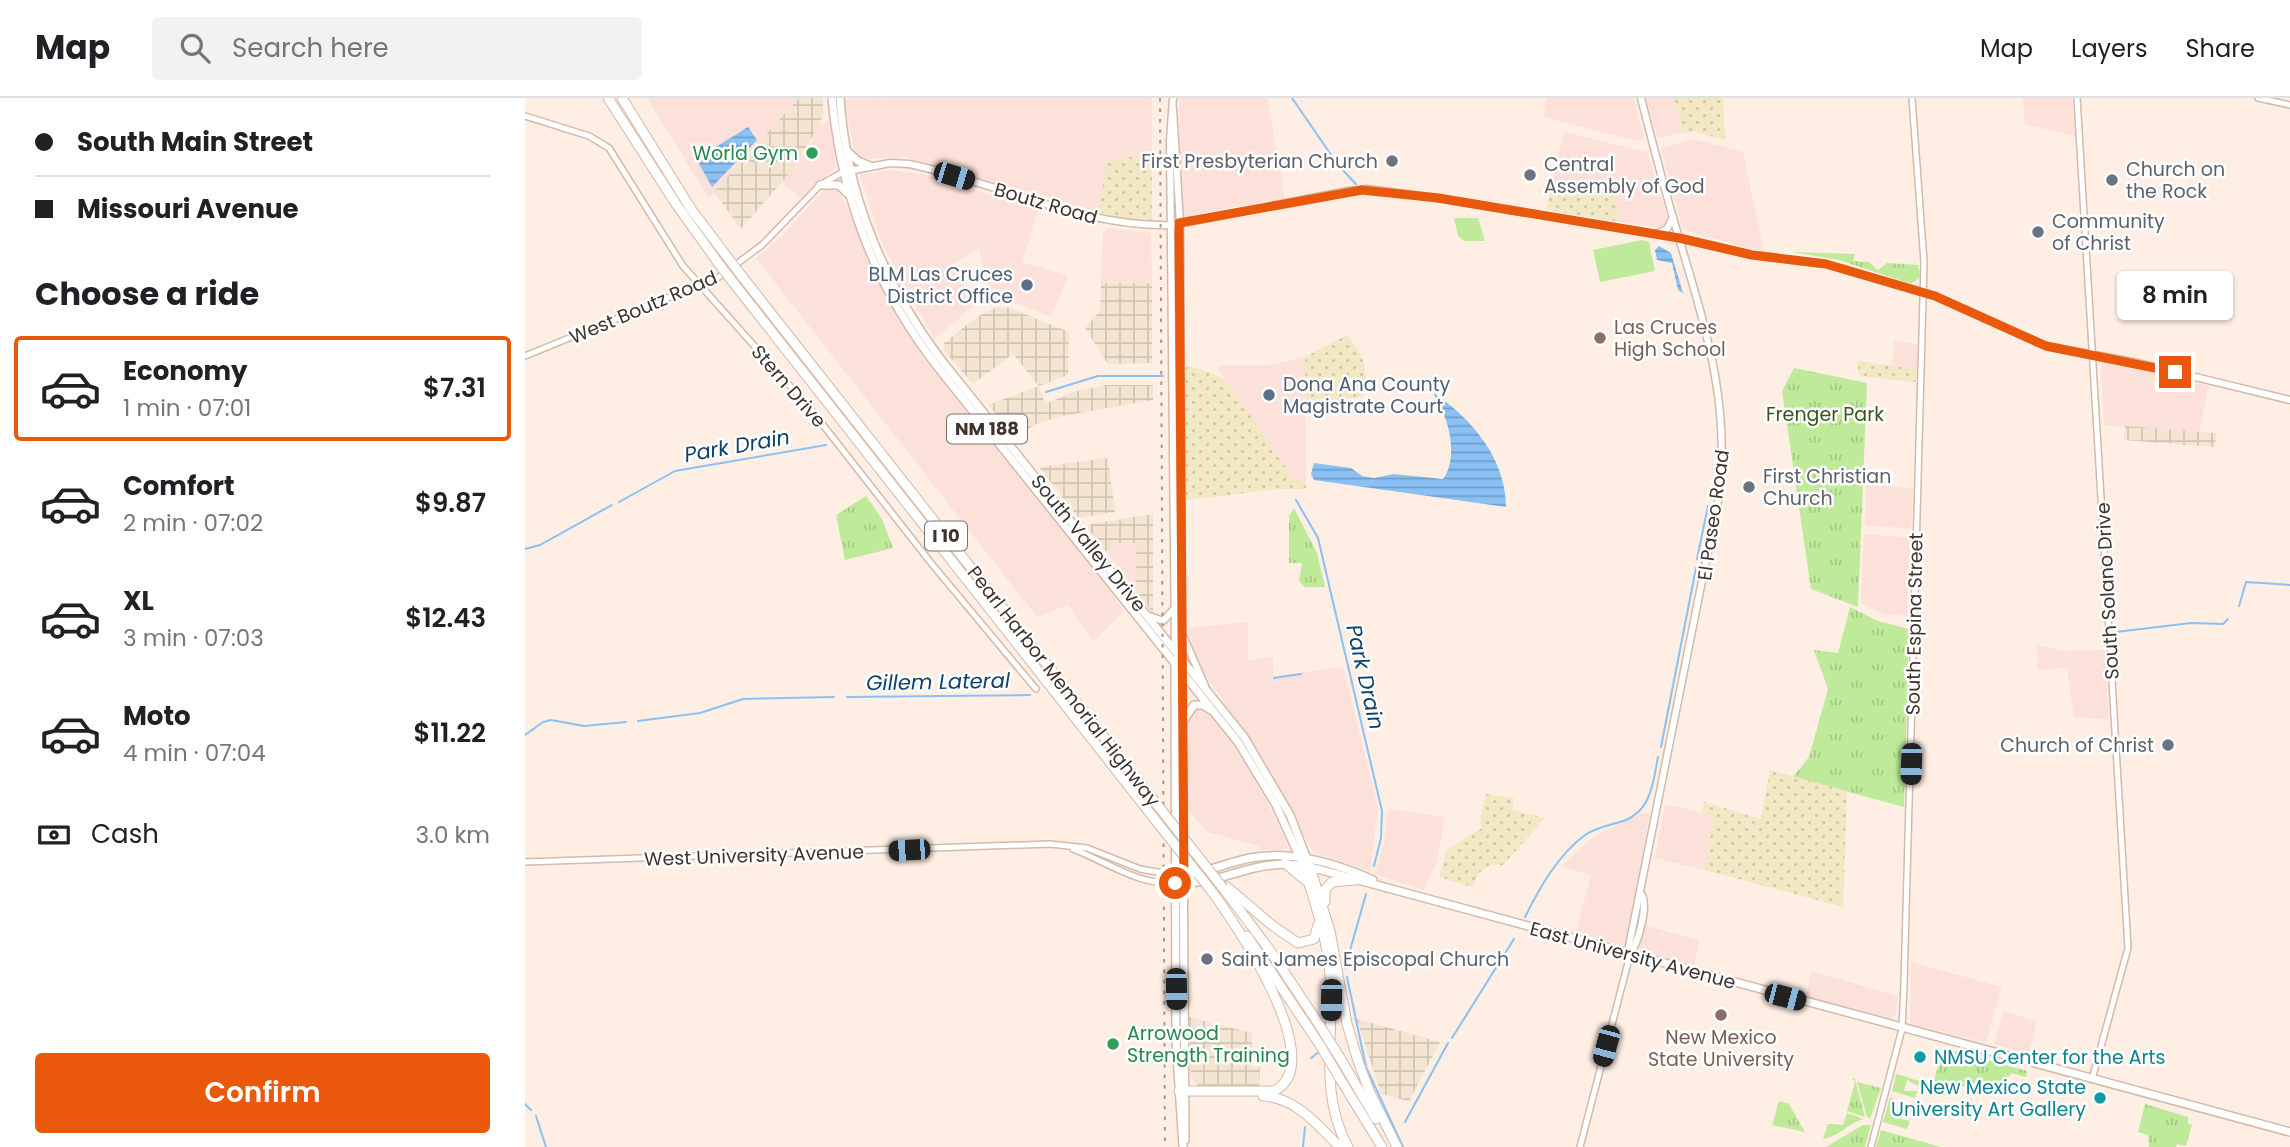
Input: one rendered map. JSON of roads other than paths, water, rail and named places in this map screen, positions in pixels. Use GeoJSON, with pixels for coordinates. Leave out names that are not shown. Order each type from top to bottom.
{"type":"FeatureCollection","features":[{"type":"Feature","properties":{"kind":"highway","name":"Pearl Harbor Memorial Highway"},"geometry":{"type":"LineString","coordinates":[[606,98],[719,264],[737,278],[1224,887],[1320,1026],[1395,1147]]}},
{"type":"Feature","properties":{"kind":"highway","name":"Pearl Harbor Memorial Highway"},"geometry":{"type":"LineString","coordinates":[[622,98],[691,209],[728,258],[737,278],[1226,910]]}},
{"type":"Feature","properties":{"kind":"highway"},"geometry":{"type":"LineString","coordinates":[[1305,862],[1330,974],[1330,1091],[1337,1124],[1349,1147]]}},
{"type":"Feature","properties":{"kind":"highway"},"geometry":{"type":"LineString","coordinates":[[1305,862],[1330,931]]}},
{"type":"Feature","properties":{"kind":"highway"},"geometry":{"type":"LineString","coordinates":[[1285,863],[1309,884]]}},
{"type":"Feature","properties":{"kind":"highway"},"geometry":{"type":"LineString","coordinates":[[1355,880],[1336,880],[1325,890],[1330,931],[1347,1024],[1358,1061],[1395,1147]]}},
{"type":"Feature","properties":{"kind":"highway"},"geometry":{"type":"LineString","coordinates":[[1224,887],[1299,943],[1307,943],[1317,936],[1315,910]]}},
{"type":"Feature","properties":{"kind":"highway"},"geometry":{"type":"LineString","coordinates":[[1183,1092],[1274,1091],[1285,1083],[1293,1066],[1290,1038],[1274,996],[1226,910]]}},
{"type":"Feature","properties":{"kind":"highway","name":"I 10"},"geometry":{"type":"LineString","coordinates":[[1226,910],[1279,980],[1382,1147]]}},
{"type":"Feature","properties":{"kind":"highway"},"geometry":{"type":"LineString","coordinates":[[1183,1092],[1261,1095],[1283,1099],[1300,1108],[1340,1147]]}},
{"type":"Feature","properties":{"kind":"main road","name":"South Valley Drive"},"geometry":{"type":"LineString","coordinates":[[832,98],[847,171],[877,251],[925,338],[1175,649]]}},
{"type":"Feature","properties":{"kind":"main road","name":"South Valley Drive"},"geometry":{"type":"LineString","coordinates":[[840,98],[849,195],[879,273],[919,342],[1178,660],[1208,690],[1242,734],[1290,815],[1305,862]]}},
{"type":"Feature","properties":{"kind":"main road"},"geometry":{"type":"LineString","coordinates":[[1173,98],[1170,141],[1176,224],[1182,632],[1178,660],[1184,1147]]}},
{"type":"Feature","properties":{"kind":"main road","name":"El Paseo Road"},"geometry":{"type":"LineString","coordinates":[[1630,955],[1629,946],[1716,513],[1723,463],[1724,427],[1719,384],[1640,98]]}},
{"type":"Feature","properties":{"kind":"main road"},"geometry":{"type":"LineString","coordinates":[[846,150],[851,157],[870,166]]}},
{"type":"Feature","properties":{"kind":"main road","name":"Boutz Road"},"geometry":{"type":"LineString","coordinates":[[847,171],[909,163],[1098,219],[1161,226],[1367,189],[1655,234],[1752,255],[1826,264],[1923,292],[2038,343],[2290,400]]}},
{"type":"Feature","properties":{"kind":"main road"},"geometry":{"type":"LineString","coordinates":[[820,185],[839,185],[849,195]]}},
{"type":"Feature","properties":{"kind":"main road"},"geometry":{"type":"LineString","coordinates":[[1655,234],[1665,230],[1673,217]]}},
{"type":"Feature","properties":{"kind":"main road"},"geometry":{"type":"LineString","coordinates":[[1176,224],[1174,609],[1175,649],[1178,660]]}},
{"type":"Feature","properties":{"kind":"main road"},"geometry":{"type":"LineString","coordinates":[[1686,261],[1691,248],[1699,243]]}},
{"type":"Feature","properties":{"kind":"main road"},"geometry":{"type":"LineString","coordinates":[[1147,615],[1163,621],[1174,609]]}},
{"type":"Feature","properties":{"kind":"main road"},"geometry":{"type":"LineString","coordinates":[[1182,632],[1208,690]]}},
{"type":"Feature","properties":{"kind":"main road","name":"South Valley Drive"},"geometry":{"type":"LineString","coordinates":[[1178,660],[1182,671],[1217,715],[1266,786],[1305,862]]}},
{"type":"Feature","properties":{"kind":"main road"},"geometry":{"type":"LineString","coordinates":[[1179,879],[1182,671]]}},
{"type":"Feature","properties":{"kind":"main road"},"geometry":{"type":"LineString","coordinates":[[1183,724],[1189,709],[1196,705],[1205,706],[1217,715]]}},
{"type":"Feature","properties":{"kind":"main road","name":"East University Avenue"},"geometry":{"type":"LineString","coordinates":[[1179,879],[1263,856],[1355,872],[1383,885]]}},
{"type":"Feature","properties":{"kind":"main road","name":"East University Avenue"},"geometry":{"type":"LineString","coordinates":[[1179,879],[1209,881],[1260,865],[1305,862],[1355,880],[1383,885],[1630,955],[2290,1132]]}},
{"type":"Feature","properties":{"kind":"street","name":"South Espina Street"},"geometry":{"type":"LineString","coordinates":[[1871,1147],[1902,1029],[1924,262],[1912,98]]}},
{"type":"Feature","properties":{"kind":"street","name":"South Solano Drive"},"geometry":{"type":"LineString","coordinates":[[2077,98],[2128,948],[2092,1080]]}},
{"type":"Feature","properties":{"kind":"street"},"geometry":{"type":"LineString","coordinates":[[2258,98],[2290,105]]}},
{"type":"Feature","properties":{"kind":"street","name":"Stern Drive"},"geometry":{"type":"LineString","coordinates":[[525,116],[589,136],[609,148],[683,266],[809,407],[931,563],[1035,689]]}},
{"type":"Feature","properties":{"kind":"street","name":"West Boutz Road"},"geometry":{"type":"LineString","coordinates":[[525,356],[701,287],[762,245],[820,185],[847,171]]}},
{"type":"Feature","properties":{"kind":"street","name":"West University Avenue"},"geometry":{"type":"LineString","coordinates":[[525,862],[1024,844],[1087,848],[1140,869],[1179,879]]}},
{"type":"Feature","properties":{"kind":"street","name":"West University Avenue"},"geometry":{"type":"LineString","coordinates":[[1067,846],[1140,879],[1179,879]]}},
{"type":"Feature","properties":{"kind":"street"},"geometry":{"type":"LineString","coordinates":[[1580,1147],[1630,955]]}},
{"type":"Feature","properties":{"kind":"water"},"geometry":{"type":"Polygon","coordinates":[[[748,127],[757,140],[712,187],[699,164],[714,148],[748,127]]]}},
{"type":"Feature","properties":{"kind":"water"},"geometry":{"type":"Polygon","coordinates":[[[1659,246],[1671,253],[1683,293],[1678,290],[1672,263],[1657,260],[1655,250],[1659,246]]]}},
{"type":"Feature","properties":{"kind":"water"},"geometry":{"type":"Polygon","coordinates":[[[1434,393],[1461,415],[1484,442],[1500,473],[1506,507],[1314,480],[1311,474],[1314,463],[1351,468],[1362,476],[1374,478],[1394,474],[1443,479],[1451,458],[1451,441],[1434,393]]]}},
{"type":"Feature","properties":{"kind":"waterway"},"geometry":{"type":"LineString","coordinates":[[1292,98],[1338,165],[1356,184]]}},
{"type":"Feature","properties":{"kind":"waterway","name":"Park Drain"},"geometry":{"type":"LineString","coordinates":[[1046,392],[1098,376],[1163,376]]}},
{"type":"Feature","properties":{"kind":"waterway","name":"Park Drain"},"geometry":{"type":"LineString","coordinates":[[619,502],[675,471],[826,445]]}},
{"type":"Feature","properties":{"kind":"waterway","name":"Park Drain"},"geometry":{"type":"LineString","coordinates":[[1296,500],[1318,538],[1382,811],[1381,838],[1374,866]]}},
{"type":"Feature","properties":{"kind":"waterway","name":"Park Drain"},"geometry":{"type":"LineString","coordinates":[[525,549],[540,545],[612,505]]}},
{"type":"Feature","properties":{"kind":"waterway"},"geometry":{"type":"LineString","coordinates":[[1697,559],[1708,506]]}},
{"type":"Feature","properties":{"kind":"waterway"},"geometry":{"type":"LineString","coordinates":[[1661,747],[1696,568]]}},
{"type":"Feature","properties":{"kind":"waterway"},"geometry":{"type":"LineString","coordinates":[[2239,606],[2246,582],[2290,585]]}},
{"type":"Feature","properties":{"kind":"waterway"},"geometry":{"type":"LineString","coordinates":[[2116,632],[2191,623],[2223,624],[2228,619]]}},
{"type":"Feature","properties":{"kind":"waterway"},"geometry":{"type":"LineString","coordinates":[[1274,678],[1301,674]]}},
{"type":"Feature","properties":{"kind":"waterway","name":"Gillem Lateral"},"geometry":{"type":"LineString","coordinates":[[847,697],[1030,695]]}},
{"type":"Feature","properties":{"kind":"waterway","name":"Gillem Lateral"},"geometry":{"type":"LineString","coordinates":[[638,721],[700,713],[743,699],[834,697]]}},
{"type":"Feature","properties":{"kind":"waterway","name":"Gillem Lateral"},"geometry":{"type":"LineString","coordinates":[[525,735],[543,722],[551,720],[584,726],[626,722]]}},
{"type":"Feature","properties":{"kind":"waterway"},"geometry":{"type":"LineString","coordinates":[[1525,917],[1551,872],[1575,843],[1593,830],[1630,818],[1644,805],[1649,796],[1658,757]]}},
{"type":"Feature","properties":{"kind":"waterway","name":"Park Drain"},"geometry":{"type":"LineString","coordinates":[[1345,968],[1366,894]]}},
{"type":"Feature","properties":{"kind":"waterway"},"geometry":{"type":"LineString","coordinates":[[1452,1038],[1514,939]]}},
{"type":"Feature","properties":{"kind":"waterway","name":"Park Drain"},"geometry":{"type":"LineString","coordinates":[[1347,977],[1366,1067],[1403,1147]]}},
{"type":"Feature","properties":{"kind":"waterway"},"geometry":{"type":"LineString","coordinates":[[1405,1122],[1448,1043]]}},
{"type":"Feature","properties":{"kind":"waterway"},"geometry":{"type":"LineString","coordinates":[[1311,1058],[1319,1052]]}},
{"type":"Feature","properties":{"kind":"waterway"},"geometry":{"type":"LineString","coordinates":[[525,1104],[531,1110]]}},
{"type":"Feature","properties":{"kind":"waterway"},"geometry":{"type":"LineString","coordinates":[[536,1116],[546,1147]]}},
{"type":"Feature","properties":{"kind":"waterway","name":"Park Drain"},"geometry":{"type":"LineString","coordinates":[[1303,1147],[1305,1127]]}},
{"type":"Feature","properties":{"kind":"railway"},"geometry":{"type":"LineString","coordinates":[[1160,98],[1165,1147]]}},
{"type":"Feature","properties":{"kind":"place","name":"World Gym"},"geometry":{"type":"Point","coordinates":[812,153]}},
{"type":"Feature","properties":{"kind":"place","name":"First Presbyterian Church"},"geometry":{"type":"Point","coordinates":[1392,161]}},
{"type":"Feature","properties":{"kind":"place","name":"Central Assembly of God"},"geometry":{"type":"Point","coordinates":[1530,175]}},
{"type":"Feature","properties":{"kind":"place","name":"Church on the Rock"},"geometry":{"type":"Point","coordinates":[2112,180]}},
{"type":"Feature","properties":{"kind":"place","name":"Community of Christ"},"geometry":{"type":"Point","coordinates":[2038,232]}},
{"type":"Feature","properties":{"kind":"place","name":"BLM Las Cruces District Office"},"geometry":{"type":"Point","coordinates":[1027,285]}},
{"type":"Feature","properties":{"kind":"place","name":"Las Cruces High School"},"geometry":{"type":"Point","coordinates":[1600,338]}},
{"type":"Feature","properties":{"kind":"place","name":"Dona Ana County Magistrate Court"},"geometry":{"type":"Point","coordinates":[1269,395]}},
{"type":"Feature","properties":{"kind":"place","name":"First Christian Church"},"geometry":{"type":"Point","coordinates":[1749,487]}},
{"type":"Feature","properties":{"kind":"place","name":"Church of Christ"},"geometry":{"type":"Point","coordinates":[2168,745]}},
{"type":"Feature","properties":{"kind":"place","name":"Saint James Episcopal Church"},"geometry":{"type":"Point","coordinates":[1207,959]}},
{"type":"Feature","properties":{"kind":"place","name":"New Mexico State University"},"geometry":{"type":"Point","coordinates":[1721,1015]}},
{"type":"Feature","properties":{"kind":"place","name":"Arrowood Strength Training"},"geometry":{"type":"Point","coordinates":[1113,1044]}},
{"type":"Feature","properties":{"kind":"place","name":"NMSU Center for the Arts"},"geometry":{"type":"Point","coordinates":[1920,1057]}},
{"type":"Feature","properties":{"kind":"place","name":"New Mexico State University Art Gallery"},"geometry":{"type":"Point","coordinates":[2100,1098]}},
{"type":"Feature","properties":{"kind":"park label","name":"Frenger Park"},"geometry":{"type":"Point","coordinates":[1825,414]}}]}
